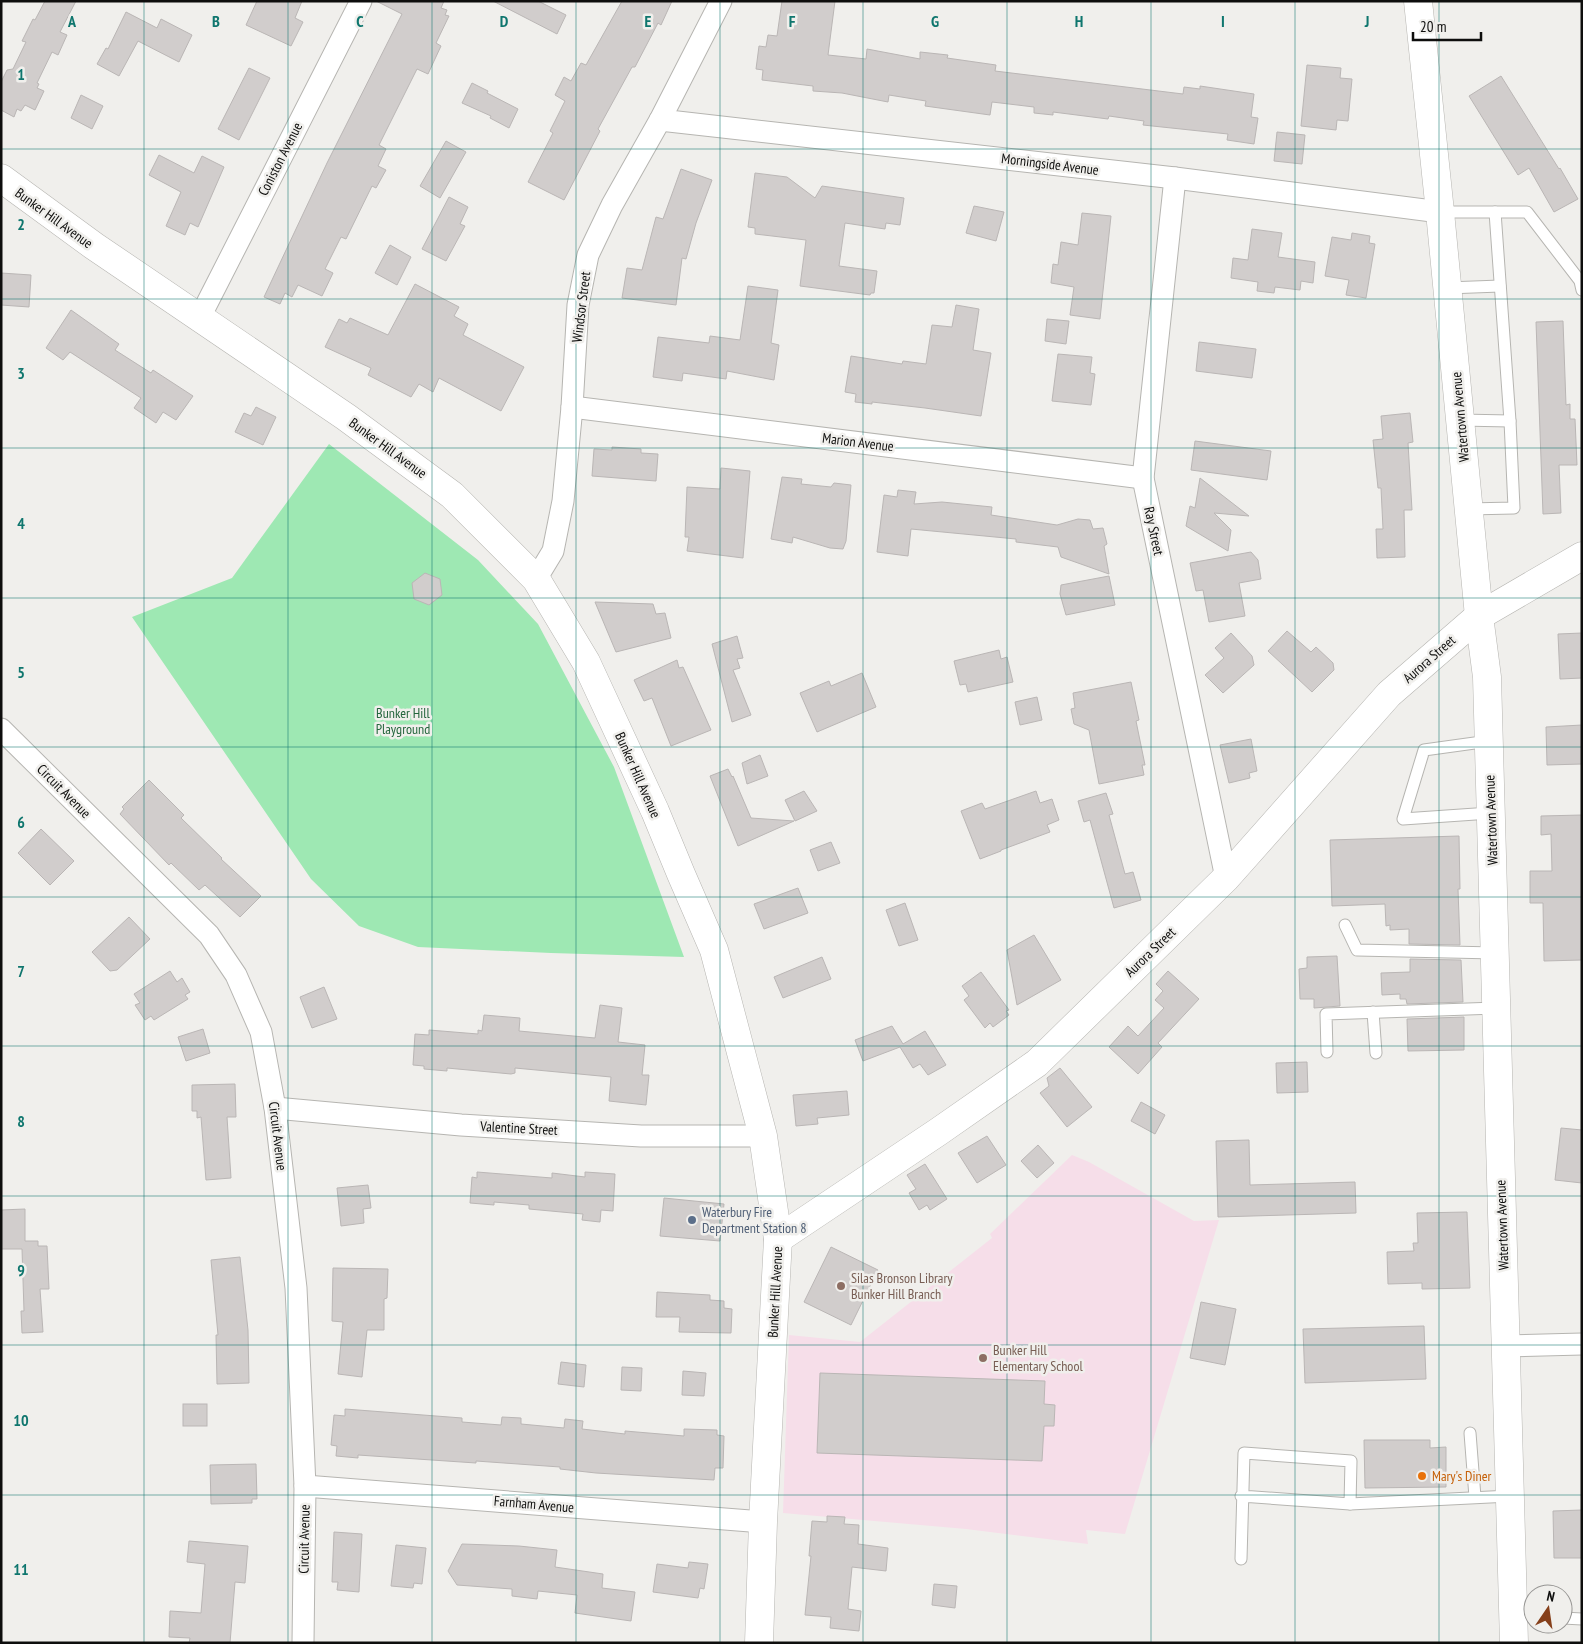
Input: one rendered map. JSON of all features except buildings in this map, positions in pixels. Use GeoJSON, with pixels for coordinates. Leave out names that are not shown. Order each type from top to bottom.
{"type":"FeatureCollection","features":[{"type":"Feature","properties":{"kind":"main road","name":"Watertown Avenue"},"geometry":{"type":"LineString","coordinates":[[1418,1],[1468,510],[1487,677],[1510,1496],[1523,1615],[1514,1643]]}},
{"type":"Feature","properties":{"kind":"main road","name":"Bunker Hill Avenue"},"geometry":{"type":"LineString","coordinates":[[4,184],[346,417],[452,495],[536,579],[586,662],[655,811],[714,950],[763,1136],[778,1239],[763,1522],[759,1643]]}},
{"type":"Feature","properties":{"kind":"main road","name":"Aurora Street"},"geometry":{"type":"LineString","coordinates":[[778,1239],[1037,1063],[1226,878],[1389,694],[1479,616],[1582,556]]}},
{"type":"Feature","properties":{"kind":"street","name":"Coniston Avenue"},"geometry":{"type":"LineString","coordinates":[[200,318],[360,1]]}},
{"type":"Feature","properties":{"kind":"street","name":"Windsor Street"},"geometry":{"type":"LineString","coordinates":[[536,579],[553,551],[563,502],[572,407],[578,305],[588,255],[612,205],[660,120],[721,1]]}},
{"type":"Feature","properties":{"kind":"street","name":"Morningside Avenue"},"geometry":{"type":"LineString","coordinates":[[660,120],[1175,178],[1440,212]]}},
{"type":"Feature","properties":{"kind":"street","name":"Ray Street"},"geometry":{"type":"LineString","coordinates":[[1175,178],[1143,478],[1226,878]]}},
{"type":"Feature","properties":{"kind":"street","name":"Marion Avenue"},"geometry":{"type":"LineString","coordinates":[[572,407],[1143,478]]}},
{"type":"Feature","properties":{"kind":"street","name":"Circuit Avenue"},"geometry":{"type":"LineString","coordinates":[[1,729],[208,935],[236,975],[261,1032],[275,1108],[296,1288],[305,1486],[303,1643]]}},
{"type":"Feature","properties":{"kind":"street","name":"Valentine Street"},"geometry":{"type":"LineString","coordinates":[[275,1108],[461,1125],[641,1136],[763,1136]]}},
{"type":"Feature","properties":{"kind":"street"},"geometry":{"type":"LineString","coordinates":[[1506,1346],[1582,1344]]}},
{"type":"Feature","properties":{"kind":"street","name":"Farnham Avenue"},"geometry":{"type":"LineString","coordinates":[[305,1486],[763,1522]]}},
{"type":"Feature","properties":{"kind":"lane"},"geometry":{"type":"LineString","coordinates":[[1440,212],[1527,212],[1580,281],[1582,290]]}},
{"type":"Feature","properties":{"kind":"lane"},"geometry":{"type":"LineString","coordinates":[[1468,510],[1514,508],[1510,420],[1495,212]]}},
{"type":"Feature","properties":{"kind":"lane"},"geometry":{"type":"LineString","coordinates":[[1447,288],[1500,286]]}},
{"type":"Feature","properties":{"kind":"lane"},"geometry":{"type":"LineString","coordinates":[[1460,420],[1510,420]]}},
{"type":"Feature","properties":{"kind":"lane"},"geometry":{"type":"LineString","coordinates":[[1489,740],[1424,750],[1403,819],[1491,813]]}},
{"type":"Feature","properties":{"kind":"lane"},"geometry":{"type":"LineString","coordinates":[[1345,925],[1357,950],[1495,953]]}},
{"type":"Feature","properties":{"kind":"lane"},"geometry":{"type":"LineString","coordinates":[[1327,1052],[1326,1014],[1496,1008]]}},
{"type":"Feature","properties":{"kind":"lane"},"geometry":{"type":"LineString","coordinates":[[1373,1012],[1376,1053]]}},
{"type":"Feature","properties":{"kind":"lane"},"geometry":{"type":"LineString","coordinates":[[1470,1433],[1474,1497]]}},
{"type":"Feature","properties":{"kind":"lane"},"geometry":{"type":"LineString","coordinates":[[1241,1559],[1244,1453],[1351,1461],[1350,1504]]}},
{"type":"Feature","properties":{"kind":"lane"},"geometry":{"type":"LineString","coordinates":[[1242,1496],[1350,1504],[1510,1496]]}},
{"type":"Feature","properties":{"kind":"shaded area","name":"Bunker Hill Elementary School"},"geometry":{"type":"Polygon","coordinates":[[[1072,1155],[1089,1162],[1194,1221],[1219,1220],[1125,1534],[1086,1530],[1088,1544],[966,1529],[783,1513],[789,1335],[860,1342],[992,1238],[990,1234],[1072,1155]]]}},
{"type":"Feature","properties":{"kind":"green space","name":"Bunker Hill Playground"},"geometry":{"type":"Polygon","coordinates":[[[329,444],[478,560],[538,624],[614,767],[684,957],[418,947],[359,926],[311,879],[132,617],[232,578],[329,444]]]}},
{"type":"Feature","properties":{"kind":"place","name":"Waterbury Fire Department Station 8"},"geometry":{"type":"Point","coordinates":[692,1220]}},
{"type":"Feature","properties":{"kind":"place","name":"Silas Bronson Library Bunker Hill Branch"},"geometry":{"type":"Point","coordinates":[841,1286]}},
{"type":"Feature","properties":{"kind":"place","name":"Bunker Hill Elementary School"},"geometry":{"type":"Point","coordinates":[983,1358]}},
{"type":"Feature","properties":{"kind":"place","name":"Mary's Diner"},"geometry":{"type":"Point","coordinates":[1422,1476]}}]}
